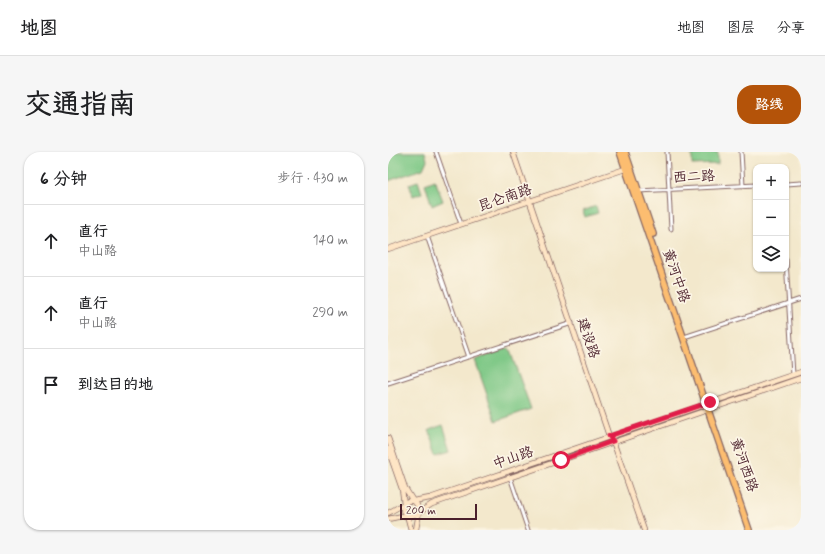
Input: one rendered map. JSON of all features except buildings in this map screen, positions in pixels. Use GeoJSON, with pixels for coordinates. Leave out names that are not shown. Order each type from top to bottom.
{"type":"FeatureCollection","features":[{"type":"Feature","properties":{"kind":"highway","name":"黄河中路"},"geometry":{"type":"LineString","coordinates":[[620,152],[628,168]]}},
{"type":"Feature","properties":{"kind":"highway","name":"黄河中路"},"geometry":{"type":"LineString","coordinates":[[624,152],[636,192],[709,406]]}},
{"type":"Feature","properties":{"kind":"highway","name":"黄河西路"},"geometry":{"type":"LineString","coordinates":[[709,406],[749,530]]}},
{"type":"Feature","properties":{"kind":"highway","name":"黄河西路"},"geometry":{"type":"LineString","coordinates":[[709,406],[753,530]]}},
{"type":"Feature","properties":{"kind":"main road","name":"建设路"},"geometry":{"type":"LineString","coordinates":[[513,152],[609,436],[613,441],[644,530]]}},
{"type":"Feature","properties":{"kind":"main road","name":"昆仑南路"},"geometry":{"type":"LineString","coordinates":[[388,249],[628,168]]}},
{"type":"Feature","properties":{"kind":"main road","name":"中山路"},"geometry":{"type":"LineString","coordinates":[[418,512],[432,504],[613,441],[801,372]]}},
{"type":"Feature","properties":{"kind":"main road","name":"中山路"},"geometry":{"type":"LineString","coordinates":[[413,501],[430,498],[609,436],[801,378]]}},
{"type":"Feature","properties":{"kind":"main road"},"geometry":{"type":"LineString","coordinates":[[388,438],[406,488],[413,501],[418,506],[416,530]]}},
{"type":"Feature","properties":{"kind":"main road"},"geometry":{"type":"LineString","coordinates":[[388,449],[402,489],[404,504],[403,511],[406,515],[411,530]]}},
{"type":"Feature","properties":{"kind":"main road"},"geometry":{"type":"LineString","coordinates":[[388,513],[408,501],[413,501]]}},
{"type":"Feature","properties":{"kind":"main road"},"geometry":{"type":"LineString","coordinates":[[388,519],[406,515],[413,516],[418,512]]}},
{"type":"Feature","properties":{"kind":"street"},"geometry":{"type":"LineString","coordinates":[[436,152],[461,224]]}},
{"type":"Feature","properties":{"kind":"street"},"geometry":{"type":"LineString","coordinates":[[667,152],[672,229]]}},
{"type":"Feature","properties":{"kind":"street"},"geometry":{"type":"LineString","coordinates":[[741,152],[743,186]]}},
{"type":"Feature","properties":{"kind":"street"},"geometry":{"type":"LineString","coordinates":[[789,184],[801,182]]}},
{"type":"Feature","properties":{"kind":"street","name":"西二路"},"geometry":{"type":"LineString","coordinates":[[636,192],[753,185]]}},
{"type":"Feature","properties":{"kind":"street"},"geometry":{"type":"LineString","coordinates":[[427,236],[469,357]]}},
{"type":"Feature","properties":{"kind":"street"},"geometry":{"type":"LineString","coordinates":[[787,272],[793,375]]}},
{"type":"Feature","properties":{"kind":"street"},"geometry":{"type":"LineString","coordinates":[[686,336],[801,299]]}},
{"type":"Feature","properties":{"kind":"street"},"geometry":{"type":"LineString","coordinates":[[388,383],[572,323]]}},
{"type":"Feature","properties":{"kind":"street"},"geometry":{"type":"LineString","coordinates":[[510,476],[528,530]]}},
{"type":"Feature","properties":{"kind":"green space"},"geometry":{"type":"Polygon","coordinates":[[[388,152],[425,152],[427,160],[423,169],[388,181],[388,152]]]}},
{"type":"Feature","properties":{"kind":"green space"},"geometry":{"type":"Polygon","coordinates":[[[692,152],[718,152],[718,164],[692,165],[692,152]]]}},
{"type":"Feature","properties":{"kind":"green space"},"geometry":{"type":"Polygon","coordinates":[[[435,180],[443,201],[432,206],[425,184],[435,180]]]}},
{"type":"Feature","properties":{"kind":"green space"},"geometry":{"type":"Polygon","coordinates":[[[418,181],[422,193],[413,196],[409,184],[418,181]]]}},
{"type":"Feature","properties":{"kind":"green space"},"geometry":{"type":"Polygon","coordinates":[[[596,206],[598,213],[585,217],[583,211],[596,206]]]}},
{"type":"Feature","properties":{"kind":"green space"},"geometry":{"type":"Polygon","coordinates":[[[509,348],[531,409],[496,421],[475,360],[509,348]]]}},
{"type":"Feature","properties":{"kind":"green space"},"geometry":{"type":"Polygon","coordinates":[[[443,425],[451,450],[438,454],[429,430],[443,425]]]}},
{"type":"Feature","properties":{"kind":"route"},"geometry":{"type":"LineString","coordinates":[[561,460],[613,441],[609,436],[699,407],[710,402]]}}]}
